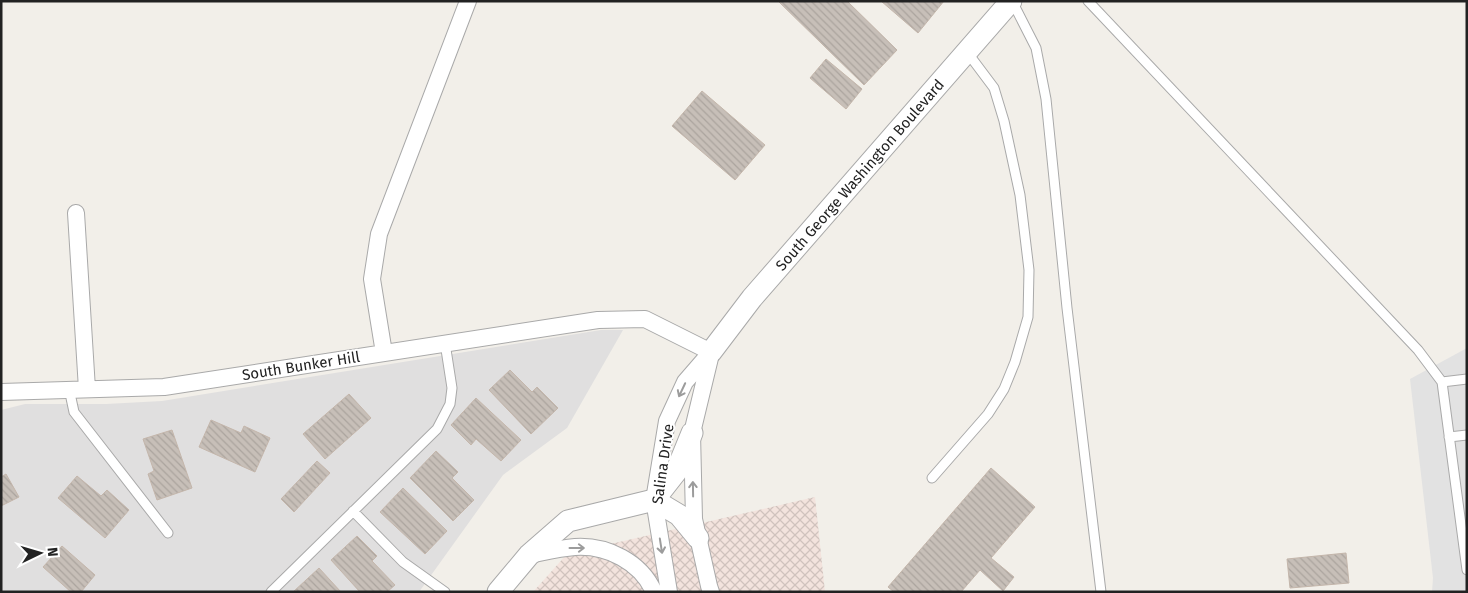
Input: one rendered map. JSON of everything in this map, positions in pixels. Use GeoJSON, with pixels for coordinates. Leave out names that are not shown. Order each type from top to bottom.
{"type":"FeatureCollection","features":[{"type":"Feature","properties":{"kind":"street"},"geometry":{"type":"LineString","coordinates":[[384,353],[372,279],[379,234],[468,1]]}},
{"type":"Feature","properties":{"kind":"street","name":"South George Washington Boulevard"},"geometry":{"type":"LineString","coordinates":[[712,352],[752,298],[1012,1]]}},
{"type":"Feature","properties":{"kind":"street"},"geometry":{"type":"LineString","coordinates":[[76,214],[79,389]]}},
{"type":"Feature","properties":{"kind":"street","name":"South Bunker Hill"},"geometry":{"type":"LineString","coordinates":[[1,392],[164,387],[598,320],[645,320],[712,352]]}},
{"type":"Feature","properties":{"kind":"street","name":"Salina Drive"},"geometry":{"type":"LineString","coordinates":[[711,592],[708,586],[694,519],[692,433],[712,352]]}},
{"type":"Feature","properties":{"kind":"street","name":"Salina Drive"},"geometry":{"type":"LineString","coordinates":[[669,592],[654,500],[667,421],[685,382],[712,352]]}},
{"type":"Feature","properties":{"kind":"street"},"geometry":{"type":"LineString","coordinates":[[498,592],[529,555],[568,521],[654,500],[676,472],[692,433]]}},
{"type":"Feature","properties":{"kind":"street"},"geometry":{"type":"LineString","coordinates":[[654,500],[679,515],[698,538]]}},
{"type":"Feature","properties":{"kind":"street"},"geometry":{"type":"LineString","coordinates":[[529,555],[576,547],[609,551],[631,562],[650,583],[654,592]]}},
{"type":"Feature","properties":{"kind":"lane"},"geometry":{"type":"LineString","coordinates":[[1012,1],[1036,48],[1046,99],[1067,308],[1101,592]]}},
{"type":"Feature","properties":{"kind":"lane"},"geometry":{"type":"LineString","coordinates":[[1088,1],[1418,350],[1442,382],[1449,438],[1462,499],[1467,570]]}},
{"type":"Feature","properties":{"kind":"lane"},"geometry":{"type":"LineString","coordinates":[[932,478],[988,414],[1004,389],[1015,362],[1028,316],[1029,270],[1020,195],[1004,120],[994,88],[967,52]]}},
{"type":"Feature","properties":{"kind":"lane"},"geometry":{"type":"LineString","coordinates":[[272,592],[437,429],[450,404],[452,388],[445,343]]}},
{"type":"Feature","properties":{"kind":"lane"},"geometry":{"type":"LineString","coordinates":[[1442,382],[1467,379]]}},
{"type":"Feature","properties":{"kind":"lane"},"geometry":{"type":"LineString","coordinates":[[79,389],[71,398],[74,412],[168,533]]}},
{"type":"Feature","properties":{"kind":"lane"},"geometry":{"type":"LineString","coordinates":[[1449,438],[1467,435]]}},
{"type":"Feature","properties":{"kind":"lane"},"geometry":{"type":"LineString","coordinates":[[353,511],[403,562],[445,592]]}},
{"type":"Feature","properties":{"kind":"shaded area"},"geometry":{"type":"Polygon","coordinates":[[[601,330],[623,330],[567,428],[503,475],[419,592],[1,592],[1,410],[25,404],[106,404],[162,401],[601,330]]]}},
{"type":"Feature","properties":{"kind":"shaded area"},"geometry":{"type":"Polygon","coordinates":[[[1467,348],[1467,592],[1432,592],[1433,578],[1410,379],[1467,348]]]}},
{"type":"Feature","properties":{"kind":"shaded area"},"geometry":{"type":"Polygon","coordinates":[[[815,497],[825,592],[533,592],[567,554],[815,497]]]}},
{"type":"Feature","properties":{"kind":"building"},"geometry":{"type":"Polygon","coordinates":[[[778,1],[813,1],[815,3],[816,1],[847,1],[897,50],[864,85],[778,1]]]}},
{"type":"Feature","properties":{"kind":"building"},"geometry":{"type":"Polygon","coordinates":[[[881,1],[944,1],[918,33],[881,1]]]}},
{"type":"Feature","properties":{"kind":"building"},"geometry":{"type":"Polygon","coordinates":[[[826,59],[862,89],[846,109],[810,78],[826,59]]]}},
{"type":"Feature","properties":{"kind":"building"},"geometry":{"type":"Polygon","coordinates":[[[702,91],[765,145],[735,180],[672,126],[702,91]]]}},
{"type":"Feature","properties":{"kind":"building"},"geometry":{"type":"Polygon","coordinates":[[[510,370],[532,392],[537,387],[558,408],[531,434],[489,390],[510,370]]]}},
{"type":"Feature","properties":{"kind":"building"},"geometry":{"type":"Polygon","coordinates":[[[349,394],[371,418],[325,459],[303,434],[349,394]]]}},
{"type":"Feature","properties":{"kind":"building"},"geometry":{"type":"Polygon","coordinates":[[[476,398],[521,440],[501,461],[476,439],[471,445],[451,425],[476,398]]]}},
{"type":"Feature","properties":{"kind":"building"},"geometry":{"type":"Polygon","coordinates":[[[211,420],[241,433],[244,426],[270,438],[255,472],[199,447],[211,420]]]}},
{"type":"Feature","properties":{"kind":"building"},"geometry":{"type":"Polygon","coordinates":[[[172,430],[192,488],[157,500],[148,474],[154,471],[143,439],[172,430]]]}},
{"type":"Feature","properties":{"kind":"building"},"geometry":{"type":"Polygon","coordinates":[[[436,451],[458,472],[452,478],[474,500],[453,521],[410,478],[436,451]]]}},
{"type":"Feature","properties":{"kind":"building"},"geometry":{"type":"Polygon","coordinates":[[[317,461],[330,473],[294,512],[281,499],[317,461]]]}},
{"type":"Feature","properties":{"kind":"building"},"geometry":{"type":"Polygon","coordinates":[[[991,468],[1035,507],[991,558],[1014,577],[1003,591],[980,570],[961,592],[894,592],[888,587],[991,468]]]}},
{"type":"Feature","properties":{"kind":"building"},"geometry":{"type":"Polygon","coordinates":[[[6,474],[19,497],[1,506],[1,477],[6,474]]]}},
{"type":"Feature","properties":{"kind":"building"},"geometry":{"type":"Polygon","coordinates":[[[77,476],[101,496],[107,490],[129,510],[105,538],[58,498],[77,476]]]}},
{"type":"Feature","properties":{"kind":"building"},"geometry":{"type":"Polygon","coordinates":[[[403,488],[447,531],[425,554],[380,512],[403,488]]]}},
{"type":"Feature","properties":{"kind":"building"},"geometry":{"type":"Polygon","coordinates":[[[357,536],[377,556],[372,561],[395,585],[387,592],[360,592],[331,560],[357,536]]]}},
{"type":"Feature","properties":{"kind":"building"},"geometry":{"type":"Polygon","coordinates":[[[62,546],[95,575],[81,592],[71,592],[43,567],[62,546]]]}},
{"type":"Feature","properties":{"kind":"building"},"geometry":{"type":"Polygon","coordinates":[[[1346,553],[1349,583],[1290,588],[1287,559],[1346,553]]]}},
{"type":"Feature","properties":{"kind":"building"},"geometry":{"type":"Polygon","coordinates":[[[319,568],[341,592],[293,592],[319,568]]]}}]}
